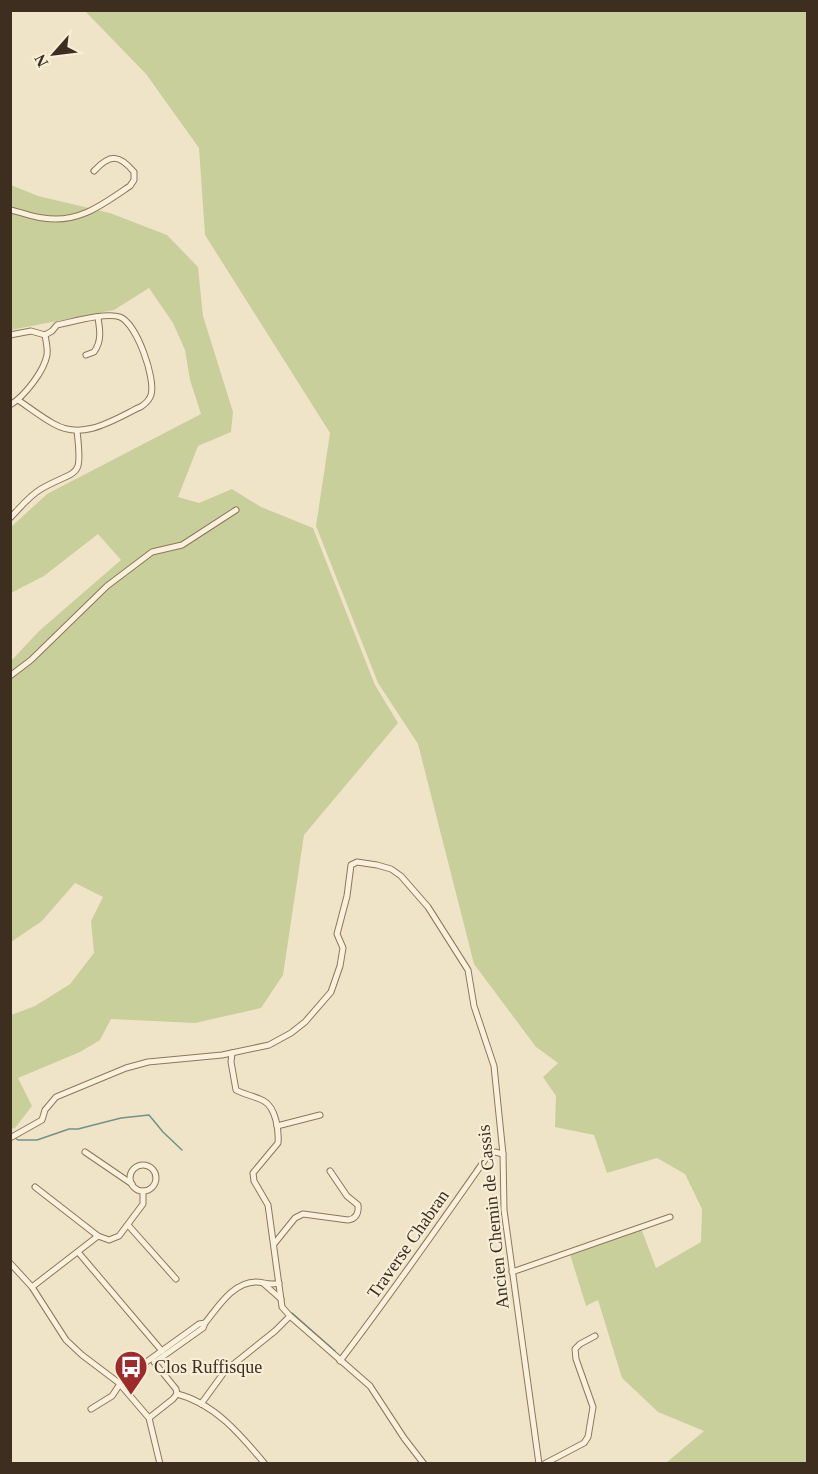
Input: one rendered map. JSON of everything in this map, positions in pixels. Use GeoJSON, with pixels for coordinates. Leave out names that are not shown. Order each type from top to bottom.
{"type":"FeatureCollection","features":[{"type":"Feature","properties":{"kind":"street"},"geometry":{"type":"LineString","coordinates":[[10,210],[43,219],[69,220],[89,214],[130,186],[134,180],[134,172],[127,163],[115,157],[104,160],[94,171]]}},
{"type":"Feature","properties":{"kind":"street"},"geometry":{"type":"LineString","coordinates":[[10,335],[31,332],[45,335],[57,325],[113,315],[123,318],[136,333],[149,372],[152,393],[149,400],[142,406],[88,430],[64,429],[18,400]]}},
{"type":"Feature","properties":{"kind":"street"},"geometry":{"type":"LineString","coordinates":[[86,355],[94,352],[99,343],[101,332],[98,318]]}},
{"type":"Feature","properties":{"kind":"street"},"geometry":{"type":"LineString","coordinates":[[10,405],[26,393],[47,356],[45,335]]}},
{"type":"Feature","properties":{"kind":"street"},"geometry":{"type":"LineString","coordinates":[[10,518],[32,495],[71,476],[78,470],[80,454],[77,430]]}},
{"type":"Feature","properties":{"kind":"street"},"geometry":{"type":"LineString","coordinates":[[11,674],[31,660],[107,586],[152,552],[182,545],[236,510]]}},
{"type":"Feature","properties":{"kind":"street","name":"Ancien Chemin de Cassis"},"geometry":{"type":"LineString","coordinates":[[232,1053],[268,1044],[291,1033],[305,1022],[331,992],[340,966],[343,948],[337,934],[348,889],[351,865],[357,862],[377,865],[391,869],[401,876],[428,907],[468,970],[474,1006],[494,1066],[503,1154],[504,1210],[541,1464]]}},
{"type":"Feature","properties":{"kind":"street"},"geometry":{"type":"LineString","coordinates":[[10,1138],[42,1120],[45,1110],[56,1097],[126,1068],[148,1062],[232,1053],[231,1062],[236,1090],[266,1102],[277,1126],[278,1143],[252,1173],[268,1205],[282,1307],[370,1386],[424,1464]]}},
{"type":"Feature","properties":{"kind":"street"},"geometry":{"type":"LineString","coordinates":[[277,1126],[320,1115]]}},
{"type":"Feature","properties":{"kind":"street"},"geometry":{"type":"LineString","coordinates":[[85,1152],[139,1190],[148,1190],[155,1184],[156,1175],[150,1167],[141,1166],[133,1171],[132,1184]]}},
{"type":"Feature","properties":{"kind":"street","name":"Traverse Chabran"},"geometry":{"type":"LineString","coordinates":[[340,1361],[389,1298],[411,1262],[489,1154],[495,1152],[503,1154]]}},
{"type":"Feature","properties":{"kind":"street"},"geometry":{"type":"LineString","coordinates":[[274,1244],[295,1218],[303,1215],[348,1220],[358,1214],[358,1205],[347,1196],[330,1171]]}},
{"type":"Feature","properties":{"kind":"street"},"geometry":{"type":"LineString","coordinates":[[35,1186],[98,1236],[109,1240],[115,1239],[143,1204],[143,1191]]}},
{"type":"Feature","properties":{"kind":"street"},"geometry":{"type":"LineString","coordinates":[[512,1272],[670,1217]]}},
{"type":"Feature","properties":{"kind":"street"},"geometry":{"type":"LineString","coordinates":[[128,1225],[176,1279]]}},
{"type":"Feature","properties":{"kind":"street"},"geometry":{"type":"LineString","coordinates":[[33,1287],[98,1236]]}},
{"type":"Feature","properties":{"kind":"street"},"geometry":{"type":"LineString","coordinates":[[78,1252],[163,1353]]}},
{"type":"Feature","properties":{"kind":"street"},"geometry":{"type":"LineString","coordinates":[[10,1263],[33,1287],[66,1340],[119,1383],[149,1418],[160,1464]]}},
{"type":"Feature","properties":{"kind":"street"},"geometry":{"type":"LineString","coordinates":[[91,1409],[112,1396],[124,1378],[203,1328],[232,1290],[252,1282],[279,1283]]}},
{"type":"Feature","properties":{"kind":"street"},"geometry":{"type":"LineString","coordinates":[[263,1284],[281,1299]]}},
{"type":"Feature","properties":{"kind":"street"},"geometry":{"type":"LineString","coordinates":[[201,1404],[225,1371],[290,1316]]}},
{"type":"Feature","properties":{"kind":"street"},"geometry":{"type":"LineString","coordinates":[[541,1464],[584,1443],[588,1437],[594,1407],[576,1359],[575,1349],[595,1335]]}},
{"type":"Feature","properties":{"kind":"street"},"geometry":{"type":"LineString","coordinates":[[147,1363],[155,1362],[163,1353]]}},
{"type":"Feature","properties":{"kind":"street"},"geometry":{"type":"LineString","coordinates":[[155,1362],[176,1389],[177,1394]]}},
{"type":"Feature","properties":{"kind":"street"},"geometry":{"type":"LineString","coordinates":[[149,1418],[177,1394]]}},
{"type":"Feature","properties":{"kind":"street"},"geometry":{"type":"LineString","coordinates":[[177,1394],[201,1404],[230,1425],[265,1464]]}},
{"type":"Feature","properties":{"kind":"green space"},"geometry":{"type":"Polygon","coordinates":[[[85,11],[807,11],[807,1463],[666,1463],[704,1431],[658,1412],[622,1378],[598,1300],[586,1306],[569,1251],[641,1228],[656,1268],[701,1242],[702,1209],[685,1174],[657,1158],[607,1173],[594,1135],[555,1127],[556,1096],[543,1077],[558,1063],[536,1047],[474,964],[418,744],[378,683],[316,526],[330,433],[205,235],[199,148],[146,74],[85,11]]]}},
{"type":"Feature","properties":{"kind":"green space"},"geometry":{"type":"Polygon","coordinates":[[[11,185],[38,196],[110,213],[167,235],[198,267],[203,316],[233,412],[231,432],[198,446],[178,497],[199,503],[232,489],[261,507],[313,528],[375,685],[398,723],[304,835],[283,975],[261,1008],[195,1023],[111,1019],[100,1040],[80,1052],[18,1078],[32,1106],[15,1128],[11,1129],[11,1015],[35,1006],[70,984],[94,953],[91,921],[103,897],[75,883],[42,921],[11,942],[10,662],[39,631],[121,560],[98,534],[44,576],[11,593],[11,527],[47,494],[201,414],[190,380],[185,350],[173,323],[149,288],[114,310],[11,330],[11,185]]]}},
{"type":"Feature","properties":{"kind":"waterway"},"geometry":{"type":"LineString","coordinates":[[15,1138],[37,1140],[69,1129],[78,1129],[121,1118],[149,1115],[182,1150]]}},
{"type":"Feature","properties":{"kind":"waterway"},"geometry":{"type":"LineString","coordinates":[[292,1313],[335,1351]]}},
{"type":"Feature","properties":{"kind":"place","name":"Clos Ruffisque"},"geometry":{"type":"Point","coordinates":[131,1396]}}]}
